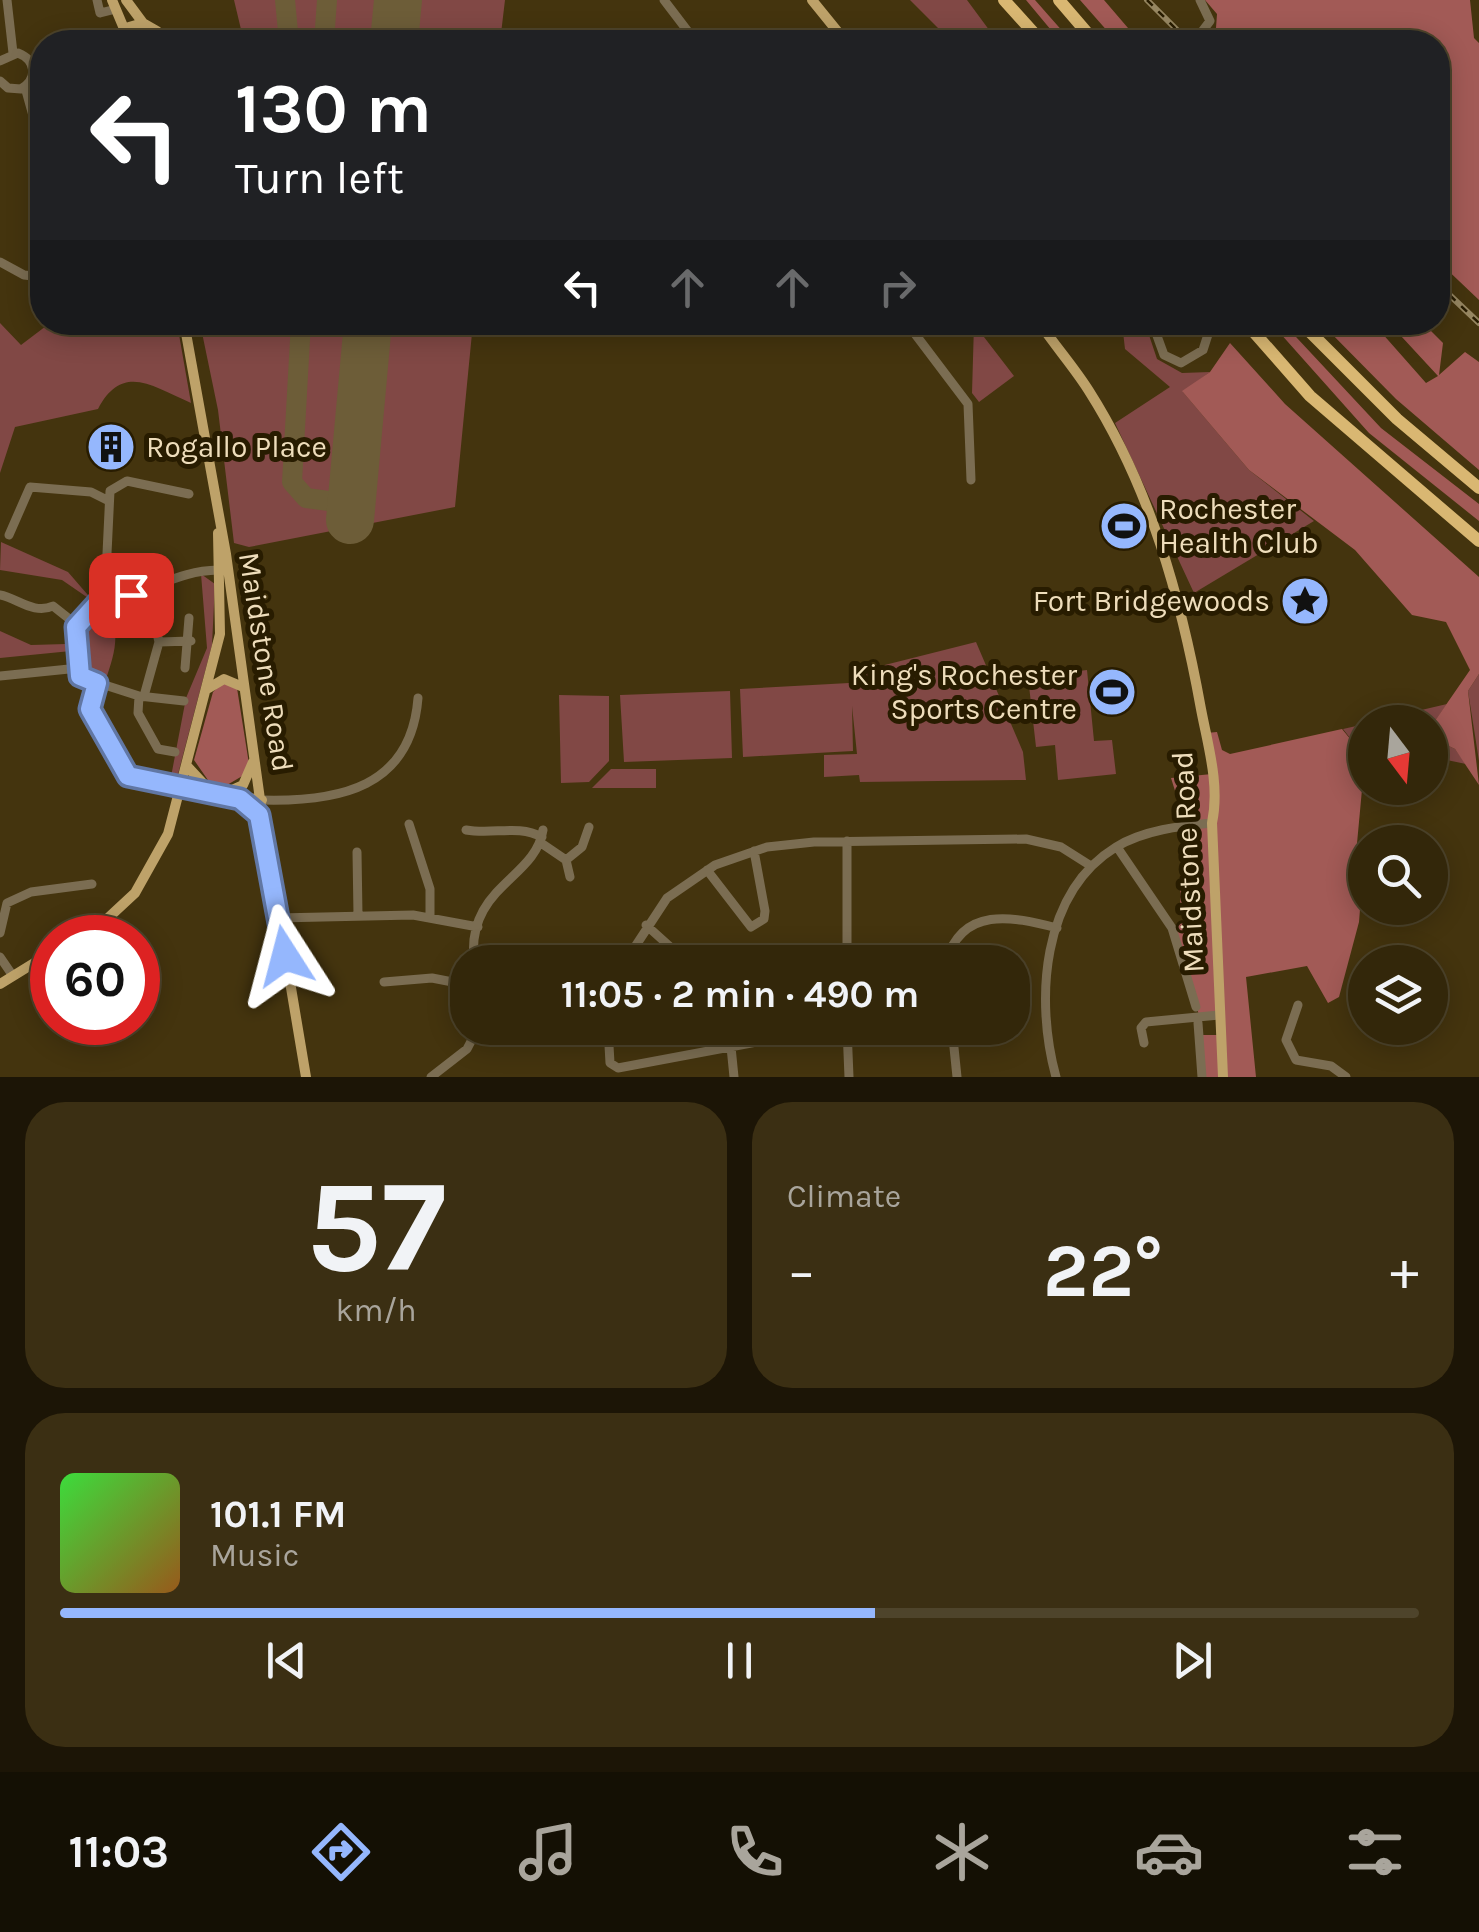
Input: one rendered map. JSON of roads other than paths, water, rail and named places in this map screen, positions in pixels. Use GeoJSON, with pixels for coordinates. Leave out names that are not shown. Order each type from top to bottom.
{"type":"FeatureCollection","features":[{"type":"Feature","properties":{"kind":"highway"},"geometry":{"type":"LineString","coordinates":[[1004,0],[1031,30]]}},
{"type":"Feature","properties":{"kind":"highway"},"geometry":{"type":"LineString","coordinates":[[1058,0],[1084,30]]}},
{"type":"Feature","properties":{"kind":"highway"},"geometry":{"type":"LineString","coordinates":[[1257,335],[1310,396],[1479,541]]}},
{"type":"Feature","properties":{"kind":"highway"},"geometry":{"type":"LineString","coordinates":[[1313,335],[1397,419],[1479,488]]}},
{"type":"Feature","properties":{"kind":"main road"},"geometry":{"type":"LineString","coordinates":[[126,0],[144,23],[155,30]]}},
{"type":"Feature","properties":{"kind":"main road"},"geometry":{"type":"LineString","coordinates":[[812,0],[835,30]]}},
{"type":"Feature","properties":{"kind":"main road"},"geometry":{"type":"LineString","coordinates":[[114,4],[119,30]]}},
{"type":"Feature","properties":{"kind":"main road"},"geometry":{"type":"LineString","coordinates":[[134,30],[144,23]]}},
{"type":"Feature","properties":{"kind":"main road","name":"Maidstone Road"},"geometry":{"type":"LineString","coordinates":[[111,915],[142,884],[158,859],[174,814],[220,627],[218,532],[186,335]]}},
{"type":"Feature","properties":{"kind":"main road","name":"Maidstone Road"},"geometry":{"type":"LineString","coordinates":[[1048,335],[1111,428],[1162,549],[1188,630],[1215,788],[1212,823],[1223,1077]]}},
{"type":"Feature","properties":{"kind":"main road","name":"Maidstone Road"},"geometry":{"type":"LineString","coordinates":[[218,532],[226,554],[263,821],[306,1077]]}},
{"type":"Feature","properties":{"kind":"main road"},"geometry":{"type":"LineString","coordinates":[[206,690],[224,679],[243,688]]}},
{"type":"Feature","properties":{"kind":"main road"},"geometry":{"type":"LineString","coordinates":[[174,814],[187,798],[242,785],[254,761]]}},
{"type":"Feature","properties":{"kind":"main road"},"geometry":{"type":"LineString","coordinates":[[186,765],[213,793]]}},
{"type":"Feature","properties":{"kind":"main road"},"geometry":{"type":"LineString","coordinates":[[178,788],[262,800]]}},
{"type":"Feature","properties":{"kind":"main road"},"geometry":{"type":"LineString","coordinates":[[240,799],[263,821]]}},
{"type":"Feature","properties":{"kind":"main road"},"geometry":{"type":"LineString","coordinates":[[0,984],[30,966]]}},
{"type":"Feature","properties":{"kind":"street"},"geometry":{"type":"LineString","coordinates":[[7,0],[13,53]]}},
{"type":"Feature","properties":{"kind":"street"},"geometry":{"type":"LineString","coordinates":[[97,0],[100,13],[114,4]]}},
{"type":"Feature","properties":{"kind":"street"},"geometry":{"type":"LineString","coordinates":[[664,0],[687,30]]}},
{"type":"Feature","properties":{"kind":"street"},"geometry":{"type":"LineString","coordinates":[[1200,0],[1210,21],[1204,30]]}},
{"type":"Feature","properties":{"kind":"street"},"geometry":{"type":"LineString","coordinates":[[0,61],[13,53]]}},
{"type":"Feature","properties":{"kind":"street"},"geometry":{"type":"LineString","coordinates":[[13,53],[30,60]]}},
{"type":"Feature","properties":{"kind":"street"},"geometry":{"type":"LineString","coordinates":[[0,83],[12,90],[25,87],[30,79]]}},
{"type":"Feature","properties":{"kind":"street"},"geometry":{"type":"LineString","coordinates":[[25,87],[30,105]]}},
{"type":"Feature","properties":{"kind":"street"},"geometry":{"type":"LineString","coordinates":[[0,262],[30,276]]}},
{"type":"Feature","properties":{"kind":"street"},"geometry":{"type":"LineString","coordinates":[[916,335],[968,404],[970,480]]}},
{"type":"Feature","properties":{"kind":"street"},"geometry":{"type":"LineString","coordinates":[[1156,335],[1160,349],[1172,361],[1189,362],[1204,350],[1209,335]]}},
{"type":"Feature","properties":{"kind":"street"},"geometry":{"type":"LineString","coordinates":[[184,701],[141,696],[82,678],[78,668],[77,625],[105,595],[107,500],[117,484],[128,481],[189,494]]}},
{"type":"Feature","properties":{"kind":"street"},"geometry":{"type":"LineString","coordinates":[[10,535],[30,487],[91,492],[107,500]]}},
{"type":"Feature","properties":{"kind":"street"},"geometry":{"type":"LineString","coordinates":[[105,595],[131,595],[177,574],[218,570]]}},
{"type":"Feature","properties":{"kind":"street"},"geometry":{"type":"LineString","coordinates":[[146,589],[158,642],[138,713],[158,749],[175,752]]}},
{"type":"Feature","properties":{"kind":"street"},"geometry":{"type":"LineString","coordinates":[[0,595],[12,598],[16,604],[44,609],[52,606],[77,625]]}},
{"type":"Feature","properties":{"kind":"street"},"geometry":{"type":"LineString","coordinates":[[185,668],[191,641],[189,618]]}},
{"type":"Feature","properties":{"kind":"street"},"geometry":{"type":"LineString","coordinates":[[158,642],[191,641]]}},
{"type":"Feature","properties":{"kind":"street"},"geometry":{"type":"LineString","coordinates":[[0,676],[78,668]]}},
{"type":"Feature","properties":{"kind":"street"},"geometry":{"type":"LineString","coordinates":[[97,683],[90,709],[126,775],[178,788]]}},
{"type":"Feature","properties":{"kind":"street"},"geometry":{"type":"LineString","coordinates":[[262,800],[336,796],[374,781],[402,752],[414,725],[418,698]]}},
{"type":"Feature","properties":{"kind":"street"},"geometry":{"type":"LineString","coordinates":[[1056,1077],[1044,1004],[1046,972],[1057,928],[1092,866],[1116,847],[1150,833],[1212,823]]}},
{"type":"Feature","properties":{"kind":"street"},"geometry":{"type":"LineString","coordinates":[[409,824],[430,889],[430,917]]}},
{"type":"Feature","properties":{"kind":"street"},"geometry":{"type":"LineString","coordinates":[[566,860],[582,846],[589,827]]}},
{"type":"Feature","properties":{"kind":"street"},"geometry":{"type":"LineString","coordinates":[[466,830],[483,833],[519,828],[542,837],[566,860],[570,876]]}},
{"type":"Feature","properties":{"kind":"street"},"geometry":{"type":"LineString","coordinates":[[476,945],[478,927],[502,883],[532,858],[542,837]]}},
{"type":"Feature","properties":{"kind":"street"},"geometry":{"type":"LineString","coordinates":[[635,945],[667,898],[707,870],[754,850],[788,843],[1032,839],[1074,852],[1092,866]]}},
{"type":"Feature","properties":{"kind":"street"},"geometry":{"type":"LineString","coordinates":[[846,945],[847,841]]}},
{"type":"Feature","properties":{"kind":"street","name":"Maidstone Road"},"geometry":{"type":"LineString","coordinates":[[1116,847],[1172,928],[1196,1007]]}},
{"type":"Feature","properties":{"kind":"street"},"geometry":{"type":"LineString","coordinates":[[707,870],[752,927],[764,919],[765,911],[754,850]]}},
{"type":"Feature","properties":{"kind":"street"},"geometry":{"type":"LineString","coordinates":[[357,852],[358,915]]}},
{"type":"Feature","properties":{"kind":"street"},"geometry":{"type":"LineString","coordinates":[[0,933],[7,903],[30,892],[92,884]]}},
{"type":"Feature","properties":{"kind":"street"},"geometry":{"type":"LineString","coordinates":[[955,945],[963,931],[990,916],[1057,928]]}},
{"type":"Feature","properties":{"kind":"street"},"geometry":{"type":"LineString","coordinates":[[278,918],[430,917],[478,927]]}},
{"type":"Feature","properties":{"kind":"street"},"geometry":{"type":"LineString","coordinates":[[646,926],[668,945]]}},
{"type":"Feature","properties":{"kind":"street"},"geometry":{"type":"LineString","coordinates":[[0,957],[13,976]]}},
{"type":"Feature","properties":{"kind":"street"},"geometry":{"type":"LineString","coordinates":[[384,982],[432,978],[450,982]]}},
{"type":"Feature","properties":{"kind":"street"},"geometry":{"type":"LineString","coordinates":[[1298,1004],[1286,1040],[1296,1060],[1331,1066],[1346,1077]]}},
{"type":"Feature","properties":{"kind":"street"},"geometry":{"type":"LineString","coordinates":[[1144,1043],[1141,1028],[1146,1022],[1219,1015]]}},
{"type":"Feature","properties":{"kind":"street"},"geometry":{"type":"LineString","coordinates":[[1198,1024],[1202,1077]]}},
{"type":"Feature","properties":{"kind":"street"},"geometry":{"type":"LineString","coordinates":[[431,1077],[469,1045]]}},
{"type":"Feature","properties":{"kind":"street"},"geometry":{"type":"LineString","coordinates":[[609,1045],[614,1073],[742,1045]]}},
{"type":"Feature","properties":{"kind":"street"},"geometry":{"type":"LineString","coordinates":[[848,1045],[849,1077]]}},
{"type":"Feature","properties":{"kind":"street"},"geometry":{"type":"LineString","coordinates":[[954,1045],[958,1077]]}},
{"type":"Feature","properties":{"kind":"street"},"geometry":{"type":"LineString","coordinates":[[731,1047],[734,1077]]}},
{"type":"Feature","properties":{"kind":"railway"},"geometry":{"type":"LineString","coordinates":[[1147,0],[1177,30]]}},
{"type":"Feature","properties":{"kind":"railway"},"geometry":{"type":"LineString","coordinates":[[1450,295],[1479,323]]}},
{"type":"Feature","properties":{"kind":"place","name":"Rogallo Place"},"geometry":{"type":"Point","coordinates":[111,447]}},
{"type":"Feature","properties":{"kind":"place","name":"Rochester Health Club"},"geometry":{"type":"Point","coordinates":[1124,526]}},
{"type":"Feature","properties":{"kind":"place","name":"Fort Bridgewoods"},"geometry":{"type":"Point","coordinates":[1305,601]}},
{"type":"Feature","properties":{"kind":"place","name":"King's Rochester Sports Centre"},"geometry":{"type":"Point","coordinates":[1112,692]}}]}
